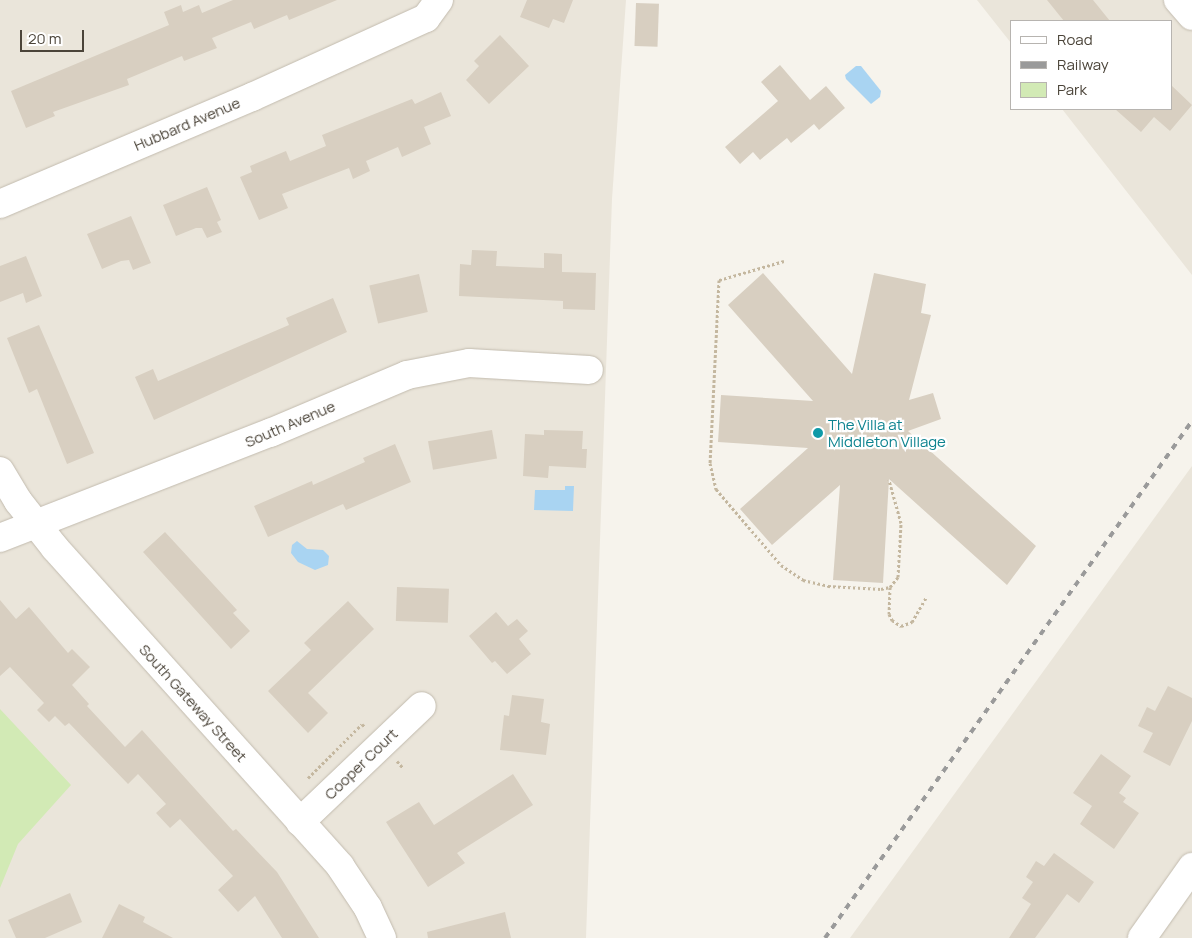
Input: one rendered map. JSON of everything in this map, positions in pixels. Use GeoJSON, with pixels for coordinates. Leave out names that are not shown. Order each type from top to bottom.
{"type":"FeatureCollection","features":[{"type":"Feature","properties":{"kind":"street","name":"Hubbard Avenue"},"geometry":{"type":"LineString","coordinates":[[0,204],[426,18],[439,0]]}},
{"type":"Feature","properties":{"kind":"street"},"geometry":{"type":"LineString","coordinates":[[1178,0],[1192,16]]}},
{"type":"Feature","properties":{"kind":"street","name":"South Avenue"},"geometry":{"type":"LineString","coordinates":[[0,538],[36,526],[406,375],[469,362],[589,370]]}},
{"type":"Feature","properties":{"kind":"street","name":"South Gateway Street"},"geometry":{"type":"LineString","coordinates":[[0,471],[36,526],[340,866],[368,908],[382,938]]}},
{"type":"Feature","properties":{"kind":"street","name":"Cooper Court"},"geometry":{"type":"LineString","coordinates":[[300,822],[422,706]]}},
{"type":"Feature","properties":{"kind":"street"},"geometry":{"type":"LineString","coordinates":[[1142,938],[1192,867]]}},
{"type":"Feature","properties":{"kind":"path"},"geometry":{"type":"LineString","coordinates":[[784,262],[719,280],[712,476],[723,498],[780,565],[796,576],[828,586],[881,589],[890,587]]}},
{"type":"Feature","properties":{"kind":"path"},"geometry":{"type":"LineString","coordinates":[[889,480],[901,523],[898,577],[890,587],[888,614],[901,626],[912,622],[926,598]]}},
{"type":"Feature","properties":{"kind":"shaded area"},"geometry":{"type":"Polygon","coordinates":[[[0,0],[626,0],[612,199],[586,938],[0,938],[0,0]]]}},
{"type":"Feature","properties":{"kind":"shaded area"},"geometry":{"type":"Polygon","coordinates":[[[977,0],[1192,0],[1192,275],[1063,110],[1172,110],[1172,20],[1010,20],[1010,42],[977,0]]]}},
{"type":"Feature","properties":{"kind":"shaded area"},"geometry":{"type":"Polygon","coordinates":[[[1192,466],[1192,938],[850,938],[1129,553],[1192,466]]]}},
{"type":"Feature","properties":{"kind":"green space"},"geometry":{"type":"Polygon","coordinates":[[[0,709],[71,785],[18,844],[0,888],[0,709]]]}},
{"type":"Feature","properties":{"kind":"water"},"geometry":{"type":"Polygon","coordinates":[[[856,66],[861,66],[881,91],[880,97],[871,104],[846,79],[845,75],[856,66]]]}},
{"type":"Feature","properties":{"kind":"water"},"geometry":{"type":"Polygon","coordinates":[[[565,486],[574,486],[573,511],[534,510],[535,490],[565,490],[565,486]]]}},
{"type":"Feature","properties":{"kind":"water"},"geometry":{"type":"Polygon","coordinates":[[[297,541],[307,549],[323,550],[329,556],[328,565],[315,570],[298,562],[291,553],[292,545],[297,541]]]}},
{"type":"Feature","properties":{"kind":"building"},"geometry":{"type":"Polygon","coordinates":[[[233,0],[337,0],[289,20],[287,15],[254,29],[251,22],[212,38],[217,48],[184,61],[182,56],[127,79],[129,85],[53,112],[55,116],[26,128],[11,91],[169,25],[164,12],[181,5],[183,12],[199,5],[202,13],[233,0]]]}},
{"type":"Feature","properties":{"kind":"building"},"geometry":{"type":"Polygon","coordinates":[[[527,0],[573,0],[564,23],[553,19],[549,28],[520,17],[527,0]]]}},
{"type":"Feature","properties":{"kind":"building"},"geometry":{"type":"Polygon","coordinates":[[[1047,0],[1093,0],[1109,20],[1063,20],[1047,0]]]}},
{"type":"Feature","properties":{"kind":"building"},"geometry":{"type":"Polygon","coordinates":[[[636,3],[659,4],[657,47],[634,46],[636,3]]]}},
{"type":"Feature","properties":{"kind":"building"},"geometry":{"type":"Polygon","coordinates":[[[500,35],[529,66],[489,104],[466,80],[479,66],[474,61],[500,35]]]}},
{"type":"Feature","properties":{"kind":"building"},"geometry":{"type":"Polygon","coordinates":[[[780,65],[810,100],[826,86],[845,108],[819,130],[814,124],[791,143],[787,138],[760,160],[753,152],[740,164],[725,147],[778,101],[761,82],[780,65]]]}},
{"type":"Feature","properties":{"kind":"building"},"geometry":{"type":"Polygon","coordinates":[[[1172,86],[1192,105],[1170,131],[1154,117],[1141,132],[1116,110],[1172,110],[1172,86]]]}},
{"type":"Feature","properties":{"kind":"building"},"geometry":{"type":"Polygon","coordinates":[[[441,92],[451,116],[424,127],[431,144],[402,157],[398,147],[366,161],[370,171],[353,179],[349,168],[282,194],[288,208],[259,220],[240,177],[252,172],[250,166],[286,151],[290,161],[326,146],[322,135],[412,99],[415,104],[441,92]]]}},
{"type":"Feature","properties":{"kind":"building"},"geometry":{"type":"Polygon","coordinates":[[[207,187],[221,220],[217,222],[222,232],[207,238],[202,228],[196,228],[176,236],[163,205],[207,187]]]}},
{"type":"Feature","properties":{"kind":"building"},"geometry":{"type":"Polygon","coordinates":[[[131,216],[151,263],[133,270],[129,260],[121,261],[102,269],[87,234],[131,216]]]}},
{"type":"Feature","properties":{"kind":"building"},"geometry":{"type":"Polygon","coordinates":[[[472,250],[497,251],[496,266],[544,268],[544,253],[562,254],[562,272],[596,273],[595,310],[563,309],[563,301],[459,296],[460,264],[471,265],[472,250]]]}},
{"type":"Feature","properties":{"kind":"building"},"geometry":{"type":"Polygon","coordinates":[[[26,256],[42,296],[26,303],[23,293],[0,302],[0,266],[26,256]]]}},
{"type":"Feature","properties":{"kind":"building","name":"The Villa at Middleton Village"},"geometry":{"type":"Polygon","coordinates":[[[763,273],[852,374],[874,273],[926,284],[921,313],[931,315],[909,400],[933,393],[941,419],[908,431],[1036,546],[1007,585],[889,479],[883,583],[833,580],[840,485],[772,545],[740,509],[808,448],[718,442],[721,395],[813,401],[728,305],[763,273]]]}},
{"type":"Feature","properties":{"kind":"building"},"geometry":{"type":"Polygon","coordinates":[[[419,274],[428,312],[378,323],[369,285],[419,274]]]}},
{"type":"Feature","properties":{"kind":"building"},"geometry":{"type":"Polygon","coordinates":[[[333,298],[347,332],[154,420],[135,377],[153,369],[158,381],[289,325],[286,318],[333,298]]]}},
{"type":"Feature","properties":{"kind":"building"},"geometry":{"type":"Polygon","coordinates":[[[39,325],[94,453],[67,464],[37,389],[29,393],[7,338],[39,325]]]}},
{"type":"Feature","properties":{"kind":"building"},"geometry":{"type":"Polygon","coordinates":[[[492,430],[497,459],[433,470],[428,441],[492,430]]]}},
{"type":"Feature","properties":{"kind":"building"},"geometry":{"type":"Polygon","coordinates":[[[544,430],[583,431],[582,449],[587,449],[586,468],[549,466],[548,478],[523,476],[525,434],[544,435],[544,430]]]}},
{"type":"Feature","properties":{"kind":"building"},"geometry":{"type":"Polygon","coordinates":[[[395,444],[411,482],[346,510],[343,504],[268,537],[254,506],[312,481],[313,485],[365,462],[363,458],[395,444]]]}},
{"type":"Feature","properties":{"kind":"building"},"geometry":{"type":"Polygon","coordinates":[[[165,532],[237,610],[233,613],[250,631],[231,649],[143,552],[165,532]]]}},
{"type":"Feature","properties":{"kind":"building"},"geometry":{"type":"Polygon","coordinates":[[[397,587],[449,589],[448,623],[396,621],[397,587]]]}},
{"type":"Feature","properties":{"kind":"building"},"geometry":{"type":"Polygon","coordinates":[[[0,600],[16,619],[29,607],[68,653],[72,649],[90,667],[72,685],[89,704],[87,706],[125,747],[142,730],[233,831],[236,829],[277,872],[319,938],[282,938],[255,896],[238,912],[218,890],[233,876],[180,819],[170,828],[156,813],[166,804],[138,774],[128,784],[69,723],[65,726],[55,716],[49,722],[37,710],[44,703],[10,667],[0,676],[0,600]]]}},
{"type":"Feature","properties":{"kind":"building"},"geometry":{"type":"Polygon","coordinates":[[[348,601],[374,629],[308,693],[328,713],[308,733],[268,691],[311,650],[304,643],[348,601]]]}},
{"type":"Feature","properties":{"kind":"building"},"geometry":{"type":"Polygon","coordinates":[[[496,612],[508,626],[517,619],[528,631],[519,639],[531,654],[507,674],[495,661],[492,663],[469,636],[496,612]]]}},
{"type":"Feature","properties":{"kind":"building"},"geometry":{"type":"Polygon","coordinates":[[[1168,686],[1192,698],[1192,721],[1170,766],[1143,752],[1153,733],[1138,726],[1147,707],[1155,711],[1168,686]]]}},
{"type":"Feature","properties":{"kind":"building"},"geometry":{"type":"Polygon","coordinates":[[[512,695],[544,699],[541,722],[550,724],[546,755],[500,750],[504,715],[509,716],[512,695]]]}},
{"type":"Feature","properties":{"kind":"building"},"geometry":{"type":"Polygon","coordinates":[[[1101,754],[1131,776],[1119,793],[1126,798],[1123,802],[1139,813],[1114,849],[1080,824],[1092,806],[1073,793],[1101,754]]]}},
{"type":"Feature","properties":{"kind":"building"},"geometry":{"type":"Polygon","coordinates":[[[513,774],[533,805],[457,853],[465,863],[428,887],[386,822],[419,802],[434,825],[513,774]]]}},
{"type":"Feature","properties":{"kind":"building"},"geometry":{"type":"Polygon","coordinates":[[[1054,853],[1094,882],[1079,903],[1067,894],[1035,938],[1009,938],[1031,904],[1022,898],[1033,882],[1026,877],[1036,861],[1044,866],[1054,853]]]}},
{"type":"Feature","properties":{"kind":"building"},"geometry":{"type":"Polygon","coordinates":[[[70,893],[82,922],[45,938],[16,938],[8,920],[70,893]]]}},
{"type":"Feature","properties":{"kind":"building"},"geometry":{"type":"Polygon","coordinates":[[[119,904],[145,917],[143,922],[173,938],[102,938],[119,904]]]}},
{"type":"Feature","properties":{"kind":"building"},"geometry":{"type":"Polygon","coordinates":[[[505,912],[511,938],[428,938],[427,932],[505,912]]]}},
{"type":"Feature","properties":{"kind":"railway"},"geometry":{"type":"LineString","coordinates":[[825,938],[1192,421]]}},
{"type":"Feature","properties":{"kind":"place","name":"The Villa at Middleton Village"},"geometry":{"type":"Point","coordinates":[818,433]}}]}
